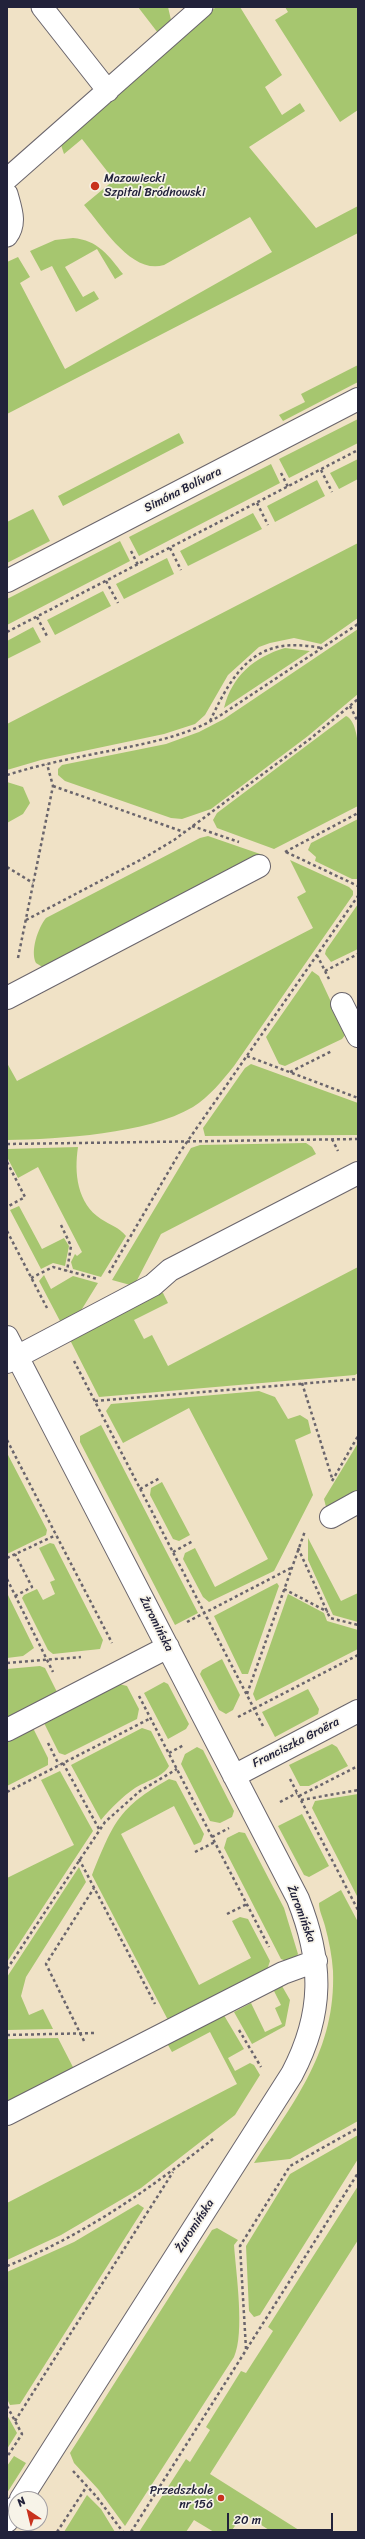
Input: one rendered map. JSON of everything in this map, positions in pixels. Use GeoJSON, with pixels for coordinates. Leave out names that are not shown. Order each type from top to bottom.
{"type":"FeatureCollection","features":[{"type":"Feature","properties":{"kind":"street","name":"Simóna Bolívara"},"geometry":{"type":"LineString","coordinates":[[7,581],[358,399]]}},
{"type":"Feature","properties":{"kind":"street"},"geometry":{"type":"LineString","coordinates":[[9,997],[259,866]]}},
{"type":"Feature","properties":{"kind":"street"},"geometry":{"type":"LineString","coordinates":[[342,1004],[358,1036]]}},
{"type":"Feature","properties":{"kind":"street"},"geometry":{"type":"LineString","coordinates":[[12,1359],[153,1285],[170,1270],[358,1173]]}},
{"type":"Feature","properties":{"kind":"street","name":"Żuromińska"},"geometry":{"type":"LineString","coordinates":[[7,1337],[12,1359],[165,1641],[298,1899],[312,1937],[318,1983],[314,2019],[300,2059],[292,2074],[26,2491]]}},
{"type":"Feature","properties":{"kind":"street"},"geometry":{"type":"LineString","coordinates":[[331,1516],[358,1502]]}},
{"type":"Feature","properties":{"kind":"street"},"geometry":{"type":"LineString","coordinates":[[7,1730],[125,1669],[165,1641]]}},
{"type":"Feature","properties":{"kind":"street","name":"Franciszka Groëra"},"geometry":{"type":"LineString","coordinates":[[234,1776],[358,1711]]}},
{"type":"Feature","properties":{"kind":"street"},"geometry":{"type":"LineString","coordinates":[[7,2114],[283,1973],[316,1960]]}},
{"type":"Feature","properties":{"kind":"lane"},"geometry":{"type":"LineString","coordinates":[[42,7],[108,91]]}},
{"type":"Feature","properties":{"kind":"lane"},"geometry":{"type":"LineString","coordinates":[[7,179],[108,91],[198,8]]}},
{"type":"Feature","properties":{"kind":"lane"},"geometry":{"type":"LineString","coordinates":[[7,194],[13,216],[11,231],[7,236]]}},
{"type":"Feature","properties":{"kind":"path"},"geometry":{"type":"LineString","coordinates":[[7,632],[358,450]]}},
{"type":"Feature","properties":{"kind":"path"},"geometry":{"type":"LineString","coordinates":[[321,470],[332,492]]}},
{"type":"Feature","properties":{"kind":"path"},"geometry":{"type":"LineString","coordinates":[[257,503],[268,525]]}},
{"type":"Feature","properties":{"kind":"path"},"geometry":{"type":"LineString","coordinates":[[170,548],[181,570]]}},
{"type":"Feature","properties":{"kind":"path"},"geometry":{"type":"LineString","coordinates":[[106,581],[118,603]]}},
{"type":"Feature","properties":{"kind":"path"},"geometry":{"type":"LineString","coordinates":[[37,617],[48,638]]}},
{"type":"Feature","properties":{"kind":"path"},"geometry":{"type":"LineString","coordinates":[[7,775],[48,764],[177,736],[209,722],[358,624]]}},
{"type":"Feature","properties":{"kind":"path"},"geometry":{"type":"LineString","coordinates":[[209,722],[231,680],[244,664],[259,653],[285,644],[300,644],[321,648]]}},
{"type":"Feature","properties":{"kind":"path"},"geometry":{"type":"LineString","coordinates":[[26,920],[144,858],[185,832],[310,739],[358,699]]}},
{"type":"Feature","properties":{"kind":"path"},"geometry":{"type":"LineString","coordinates":[[350,706],[358,722]]}},
{"type":"Feature","properties":{"kind":"path"},"geometry":{"type":"LineString","coordinates":[[9,997],[53,786],[48,764]]}},
{"type":"Feature","properties":{"kind":"path"},"geometry":{"type":"LineString","coordinates":[[53,786],[185,832]]}},
{"type":"Feature","properties":{"kind":"path"},"geometry":{"type":"LineString","coordinates":[[259,866],[358,812]]}},
{"type":"Feature","properties":{"kind":"path"},"geometry":{"type":"LineString","coordinates":[[192,826],[243,843]]}},
{"type":"Feature","properties":{"kind":"path"},"geometry":{"type":"LineString","coordinates":[[285,852],[358,886]]}},
{"type":"Feature","properties":{"kind":"path"},"geometry":{"type":"LineString","coordinates":[[7,867],[33,883]]}},
{"type":"Feature","properties":{"kind":"path"},"geometry":{"type":"LineString","coordinates":[[109,1275],[188,1141],[358,896]]}},
{"type":"Feature","properties":{"kind":"path"},"geometry":{"type":"LineString","coordinates":[[325,971],[358,954]]}},
{"type":"Feature","properties":{"kind":"path"},"geometry":{"type":"LineString","coordinates":[[290,1072],[337,1048]]}},
{"type":"Feature","properties":{"kind":"path"},"geometry":{"type":"LineString","coordinates":[[247,1056],[358,1098]]}},
{"type":"Feature","properties":{"kind":"path"},"geometry":{"type":"LineString","coordinates":[[7,1144],[358,1139]]}},
{"type":"Feature","properties":{"kind":"path"},"geometry":{"type":"LineString","coordinates":[[7,1162],[26,1197],[7,1207]]}},
{"type":"Feature","properties":{"kind":"path"},"geometry":{"type":"LineString","coordinates":[[61,1225],[71,1246],[67,1271]]}},
{"type":"Feature","properties":{"kind":"path"},"geometry":{"type":"LineString","coordinates":[[7,1231],[266,1733]]}},
{"type":"Feature","properties":{"kind":"path"},"geometry":{"type":"LineString","coordinates":[[31,1278],[53,1267],[75,1273]]}},
{"type":"Feature","properties":{"kind":"path"},"geometry":{"type":"LineString","coordinates":[[95,1401],[358,1379]]}},
{"type":"Feature","properties":{"kind":"path"},"geometry":{"type":"LineString","coordinates":[[302,1384],[333,1479]]}},
{"type":"Feature","properties":{"kind":"path"},"geometry":{"type":"LineString","coordinates":[[329,1485],[358,1436]]}},
{"type":"Feature","properties":{"kind":"path"},"geometry":{"type":"LineString","coordinates":[[7,1440],[283,1973]]}},
{"type":"Feature","properties":{"kind":"path"},"geometry":{"type":"LineString","coordinates":[[140,1489],[160,1478]]}},
{"type":"Feature","properties":{"kind":"path"},"geometry":{"type":"LineString","coordinates":[[247,1694],[307,1526]]}},
{"type":"Feature","properties":{"kind":"path"},"geometry":{"type":"LineString","coordinates":[[7,1558],[56,1534]]}},
{"type":"Feature","properties":{"kind":"path"},"geometry":{"type":"LineString","coordinates":[[172,1552],[193,1541]]}},
{"type":"Feature","properties":{"kind":"path"},"geometry":{"type":"LineString","coordinates":[[298,1548],[330,1618],[358,1625]]}},
{"type":"Feature","properties":{"kind":"path"},"geometry":{"type":"LineString","coordinates":[[15,1554],[32,1587],[15,1596]]}},
{"type":"Feature","properties":{"kind":"path"},"geometry":{"type":"LineString","coordinates":[[165,1641],[204,1613],[291,1568]]}},
{"type":"Feature","properties":{"kind":"path"},"geometry":{"type":"LineString","coordinates":[[7,1579],[66,1699]]}},
{"type":"Feature","properties":{"kind":"path"},"geometry":{"type":"LineString","coordinates":[[284,1589],[328,1612]]}},
{"type":"Feature","properties":{"kind":"path"},"geometry":{"type":"LineString","coordinates":[[231,1721],[358,1655]]}},
{"type":"Feature","properties":{"kind":"path"},"geometry":{"type":"LineString","coordinates":[[7,1663],[86,1656]]}},
{"type":"Feature","properties":{"kind":"path"},"geometry":{"type":"LineString","coordinates":[[7,1792],[151,1718]]}},
{"type":"Feature","properties":{"kind":"path"},"geometry":{"type":"LineString","coordinates":[[63,1763],[99,1829]]}},
{"type":"Feature","properties":{"kind":"path"},"geometry":{"type":"LineString","coordinates":[[300,1798],[358,1766]]}},
{"type":"Feature","properties":{"kind":"path"},"geometry":{"type":"LineString","coordinates":[[7,1969],[99,1829],[120,1806],[140,1791],[177,1769]]}},
{"type":"Feature","properties":{"kind":"path"},"geometry":{"type":"LineString","coordinates":[[288,1774],[358,1910]]}},
{"type":"Feature","properties":{"kind":"path"},"geometry":{"type":"LineString","coordinates":[[300,1798],[358,1790]]}},
{"type":"Feature","properties":{"kind":"path"},"geometry":{"type":"LineString","coordinates":[[277,1803],[297,1793]]}},
{"type":"Feature","properties":{"kind":"path"},"geometry":{"type":"LineString","coordinates":[[194,1852],[215,1842]]}},
{"type":"Feature","properties":{"kind":"path"},"geometry":{"type":"LineString","coordinates":[[79,1859],[169,2031]]}},
{"type":"Feature","properties":{"kind":"path"},"geometry":{"type":"LineString","coordinates":[[94,1888],[46,1964],[98,2068]]}},
{"type":"Feature","properties":{"kind":"path"},"geometry":{"type":"LineString","coordinates":[[227,1914],[247,1904]]}},
{"type":"Feature","properties":{"kind":"path"},"geometry":{"type":"LineString","coordinates":[[223,2003],[263,2070]]}},
{"type":"Feature","properties":{"kind":"path"},"geometry":{"type":"LineString","coordinates":[[7,2035],[103,2033]]}},
{"type":"Feature","properties":{"kind":"path"},"geometry":{"type":"LineString","coordinates":[[246,2350],[240,2246],[290,2166],[358,2128]]}},
{"type":"Feature","properties":{"kind":"path"},"geometry":{"type":"LineString","coordinates":[[7,2266],[53,2245],[93,2224],[147,2190],[175,2170],[215,2137]]}},
{"type":"Feature","properties":{"kind":"path"},"geometry":{"type":"LineString","coordinates":[[15,2421],[175,2170]]}},
{"type":"Feature","properties":{"kind":"path"},"geometry":{"type":"LineString","coordinates":[[131,2532],[358,2173]]}},
{"type":"Feature","properties":{"kind":"path"},"geometry":{"type":"LineString","coordinates":[[7,2406],[22,2434],[7,2457]]}},
{"type":"Feature","properties":{"kind":"path"},"geometry":{"type":"LineString","coordinates":[[68,2466],[87,2486],[123,2532]]}},
{"type":"Feature","properties":{"kind":"path"},"geometry":{"type":"LineString","coordinates":[[57,2532],[87,2486]]}},
{"type":"Feature","properties":{"kind":"green space"},"geometry":{"type":"Polygon","coordinates":[[[138,7],[168,7],[171,20],[158,33],[138,7]]]}},
{"type":"Feature","properties":{"kind":"green space"},"geometry":{"type":"Polygon","coordinates":[[[216,7],[240,7],[282,75],[265,87],[282,115],[300,103],[305,111],[249,147],[316,228],[358,206],[358,233],[7,414],[7,262],[18,257],[30,277],[20,283],[65,369],[272,252],[250,217],[164,265],[152,266],[141,263],[119,247],[84,205],[114,180],[82,139],[64,154],[61,145],[216,7]]]}},
{"type":"Feature","properties":{"kind":"green space"},"geometry":{"type":"Polygon","coordinates":[[[285,7],[358,7],[358,110],[340,122],[275,20],[288,12],[285,7]]]}},
{"type":"Feature","properties":{"kind":"green space"},"geometry":{"type":"Polygon","coordinates":[[[73,238],[82,239],[102,250],[108,255],[123,274],[115,279],[97,249],[65,267],[83,297],[94,291],[99,299],[76,312],[52,266],[41,271],[30,251],[55,240],[73,238]]]}},
{"type":"Feature","properties":{"kind":"green space"},"geometry":{"type":"Polygon","coordinates":[[[358,365],[358,382],[283,421],[279,415],[305,402],[301,394],[358,365]]]}},
{"type":"Feature","properties":{"kind":"green space"},"geometry":{"type":"Polygon","coordinates":[[[358,419],[358,443],[289,478],[279,459],[358,419]]]}},
{"type":"Feature","properties":{"kind":"green space"},"geometry":{"type":"Polygon","coordinates":[[[179,433],[184,443],[63,506],[58,496],[179,433]]]}},
{"type":"Feature","properties":{"kind":"green space"},"geometry":{"type":"Polygon","coordinates":[[[358,459],[358,479],[339,489],[330,473],[358,459]]]}},
{"type":"Feature","properties":{"kind":"green space"},"geometry":{"type":"Polygon","coordinates":[[[271,464],[280,483],[139,556],[129,537],[271,464]]]}},
{"type":"Feature","properties":{"kind":"green space"},"geometry":{"type":"Polygon","coordinates":[[[317,480],[325,496],[275,522],[267,506],[317,480]]]}},
{"type":"Feature","properties":{"kind":"green space"},"geometry":{"type":"Polygon","coordinates":[[[33,509],[50,541],[7,563],[7,522],[33,509]]]}},
{"type":"Feature","properties":{"kind":"green space"},"geometry":{"type":"Polygon","coordinates":[[[253,513],[262,529],[188,566],[180,551],[253,513]]]}},
{"type":"Feature","properties":{"kind":"green space"},"geometry":{"type":"Polygon","coordinates":[[[120,541],[130,561],[7,625],[7,599],[120,541]]]}},
{"type":"Feature","properties":{"kind":"green space"},"geometry":{"type":"Polygon","coordinates":[[[358,543],[358,618],[321,644],[294,638],[259,647],[228,675],[205,715],[195,724],[164,734],[41,760],[7,770],[7,724],[358,543]]]}},
{"type":"Feature","properties":{"kind":"green space"},"geometry":{"type":"Polygon","coordinates":[[[167,558],[174,574],[124,599],[116,584],[167,558]]]}},
{"type":"Feature","properties":{"kind":"green space"},"geometry":{"type":"Polygon","coordinates":[[[103,591],[111,606],[55,635],[47,620],[103,591]]]}},
{"type":"Feature","properties":{"kind":"green space"},"geometry":{"type":"Polygon","coordinates":[[[33,627],[41,642],[7,659],[7,641],[33,627]]]}},
{"type":"Feature","properties":{"kind":"green space"},"geometry":{"type":"Polygon","coordinates":[[[358,629],[358,694],[308,736],[211,809],[182,819],[171,818],[65,781],[58,775],[58,769],[62,765],[166,744],[199,732],[224,719],[358,629]]]}},
{"type":"Feature","properties":{"kind":"green space"},"geometry":{"type":"Polygon","coordinates":[[[285,648],[310,651],[224,708],[233,686],[246,669],[264,657],[285,648]]]}},
{"type":"Feature","properties":{"kind":"green space"},"geometry":{"type":"Polygon","coordinates":[[[346,716],[352,721],[358,743],[358,806],[274,849],[217,828],[213,820],[217,813],[346,716]]]}},
{"type":"Feature","properties":{"kind":"green space"},"geometry":{"type":"Polygon","coordinates":[[[7,782],[23,787],[30,803],[23,814],[7,823],[7,782]]]}},
{"type":"Feature","properties":{"kind":"green space"},"geometry":{"type":"Polygon","coordinates":[[[358,819],[358,879],[352,879],[315,861],[316,857],[308,850],[311,843],[358,819]]]}},
{"type":"Feature","properties":{"kind":"green space"},"geometry":{"type":"Polygon","coordinates":[[[208,836],[263,855],[50,966],[44,968],[36,963],[34,958],[34,946],[40,928],[46,918],[200,838],[208,836]]]}},
{"type":"Feature","properties":{"kind":"green space"},"geometry":{"type":"Polygon","coordinates":[[[290,860],[349,887],[353,891],[353,895],[234,1066],[210,1094],[193,1107],[174,1116],[128,1129],[77,1136],[7,1140],[7,1063],[17,1081],[313,928],[297,897],[306,892],[290,860]]]}},
{"type":"Feature","properties":{"kind":"green space"},"geometry":{"type":"Polygon","coordinates":[[[358,904],[358,949],[331,962],[325,954],[326,950],[358,904]]]}},
{"type":"Feature","properties":{"kind":"green space"},"geometry":{"type":"Polygon","coordinates":[[[312,971],[319,976],[346,1034],[342,1039],[285,1066],[279,1064],[266,1037],[312,971]]]}},
{"type":"Feature","properties":{"kind":"green space"},"geometry":{"type":"Polygon","coordinates":[[[251,1064],[358,1103],[358,1135],[205,1136],[203,1128],[245,1068],[251,1064]]]}},
{"type":"Feature","properties":{"kind":"green space"},"geometry":{"type":"Polygon","coordinates":[[[306,1143],[312,1147],[316,1154],[161,1234],[134,1286],[112,1280],[191,1148],[200,1145],[306,1143]]]}},
{"type":"Feature","properties":{"kind":"green space"},"geometry":{"type":"Polygon","coordinates":[[[78,1147],[77,1177],[82,1196],[93,1212],[126,1236],[101,1277],[73,1269],[71,1262],[75,1254],[77,1256],[82,1252],[38,1167],[18,1178],[7,1157],[7,1149],[78,1147]]]}},
{"type":"Feature","properties":{"kind":"green space"},"geometry":{"type":"Polygon","coordinates":[[[19,1206],[42,1249],[64,1238],[69,1246],[65,1266],[53,1263],[41,1269],[10,1210],[19,1206]]]}},
{"type":"Feature","properties":{"kind":"green space"},"geometry":{"type":"Polygon","coordinates":[[[358,1267],[358,1373],[355,1375],[99,1397],[70,1340],[155,1291],[163,1293],[168,1303],[134,1320],[144,1339],[152,1335],[168,1366],[358,1267]]]}},
{"type":"Feature","properties":{"kind":"green space"},"geometry":{"type":"Polygon","coordinates":[[[44,1275],[51,1289],[73,1276],[98,1283],[77,1317],[66,1323],[60,1321],[39,1281],[44,1275]]]}},
{"type":"Feature","properties":{"kind":"green space"},"geometry":{"type":"Polygon","coordinates":[[[259,1391],[275,1397],[288,1419],[300,1415],[308,1420],[311,1433],[295,1440],[313,1495],[274,1571],[209,1602],[203,1597],[183,1559],[185,1553],[195,1548],[215,1587],[268,1559],[189,1408],[123,1443],[106,1411],[111,1404],[259,1391]]]}},
{"type":"Feature","properties":{"kind":"green space"},"geometry":{"type":"Polygon","coordinates":[[[101,1425],[198,1613],[175,1625],[80,1442],[80,1436],[101,1425]]]}},
{"type":"Feature","properties":{"kind":"green space"},"geometry":{"type":"Polygon","coordinates":[[[358,1443],[358,1494],[326,1507],[324,1499],[358,1443]]]}},
{"type":"Feature","properties":{"kind":"green space"},"geometry":{"type":"Polygon","coordinates":[[[7,1453],[47,1530],[46,1535],[7,1554],[7,1453]]]}},
{"type":"Feature","properties":{"kind":"green space"},"geometry":{"type":"Polygon","coordinates":[[[162,1482],[190,1535],[179,1541],[173,1539],[150,1495],[151,1488],[162,1482]]]}},
{"type":"Feature","properties":{"kind":"green space"},"geometry":{"type":"Polygon","coordinates":[[[308,1538],[341,1601],[358,1593],[358,1622],[333,1615],[308,1560],[308,1538]]]}},
{"type":"Feature","properties":{"kind":"green space"},"geometry":{"type":"Polygon","coordinates":[[[50,1543],[54,1544],[103,1640],[100,1649],[53,1654],[48,1650],[22,1598],[24,1595],[37,1589],[43,1600],[55,1594],[50,1582],[55,1580],[39,1548],[50,1543]]]}},
{"type":"Feature","properties":{"kind":"green space"},"geometry":{"type":"Polygon","coordinates":[[[277,1583],[279,1586],[248,1674],[242,1674],[214,1616],[277,1583]]]}},
{"type":"Feature","properties":{"kind":"green space"},"geometry":{"type":"Polygon","coordinates":[[[7,1593],[34,1648],[23,1656],[7,1658],[7,1593]]]}},
{"type":"Feature","properties":{"kind":"green space"},"geometry":{"type":"Polygon","coordinates":[[[288,1594],[324,1613],[327,1621],[358,1630],[358,1649],[256,1701],[253,1694],[288,1594]]]}},
{"type":"Feature","properties":{"kind":"green space"},"geometry":{"type":"Polygon","coordinates":[[[222,1659],[240,1695],[233,1710],[226,1714],[219,1710],[200,1674],[202,1670],[222,1659]]]}},
{"type":"Feature","properties":{"kind":"green space"},"geometry":{"type":"Polygon","coordinates":[[[40,1666],[45,1668],[57,1692],[7,1718],[7,1669],[40,1666]]]}},
{"type":"Feature","properties":{"kind":"green space"},"geometry":{"type":"Polygon","coordinates":[[[164,1682],[168,1684],[189,1724],[186,1729],[168,1739],[144,1693],[164,1682]]]}},
{"type":"Feature","properties":{"kind":"green space"},"geometry":{"type":"Polygon","coordinates":[[[119,1684],[127,1686],[139,1709],[137,1719],[65,1755],[59,1753],[44,1723],[119,1684]]]}},
{"type":"Feature","properties":{"kind":"green space"},"geometry":{"type":"Polygon","coordinates":[[[308,1689],[319,1709],[318,1714],[275,1737],[262,1712],[308,1689]]]}},
{"type":"Feature","properties":{"kind":"green space"},"geometry":{"type":"Polygon","coordinates":[[[33,1728],[48,1758],[48,1765],[7,1786],[7,1742],[33,1728]]]}},
{"type":"Feature","properties":{"kind":"green space"},"geometry":{"type":"Polygon","coordinates":[[[142,1728],[151,1731],[169,1766],[159,1776],[135,1788],[126,1795],[101,1820],[71,1765],[142,1728]]]}},
{"type":"Feature","properties":{"kind":"green space"},"geometry":{"type":"Polygon","coordinates":[[[332,1744],[337,1747],[348,1766],[309,1786],[300,1786],[289,1765],[332,1744]]]}},
{"type":"Feature","properties":{"kind":"green space"},"geometry":{"type":"Polygon","coordinates":[[[197,1747],[203,1750],[234,1811],[232,1817],[220,1823],[210,1821],[181,1764],[185,1754],[197,1747]]]}},
{"type":"Feature","properties":{"kind":"green space"},"geometry":{"type":"Polygon","coordinates":[[[60,1771],[93,1831],[7,1962],[7,1878],[74,1845],[41,1780],[60,1771]]]}},
{"type":"Feature","properties":{"kind":"green space"},"geometry":{"type":"Polygon","coordinates":[[[169,1779],[176,1781],[204,1834],[201,1842],[194,1845],[174,1806],[121,1834],[199,1985],[251,1958],[232,1921],[240,1917],[248,1919],[270,1961],[266,1973],[169,2022],[92,1875],[106,1842],[120,1818],[128,1808],[152,1789],[169,1779]]]}},
{"type":"Feature","properties":{"kind":"green space"},"geometry":{"type":"Polygon","coordinates":[[[358,1794],[358,1898],[312,1808],[315,1801],[358,1794]]]}},
{"type":"Feature","properties":{"kind":"green space"},"geometry":{"type":"Polygon","coordinates":[[[302,1814],[329,1866],[309,1877],[304,1875],[278,1826],[302,1814]]]}},
{"type":"Feature","properties":{"kind":"green space"},"geometry":{"type":"Polygon","coordinates":[[[239,1832],[245,1833],[284,1908],[298,1954],[292,1963],[281,1959],[224,1848],[227,1838],[239,1832]]]}},
{"type":"Feature","properties":{"kind":"green space"},"geometry":{"type":"Polygon","coordinates":[[[79,1867],[86,1882],[26,1977],[21,1996],[29,2015],[43,2009],[53,2029],[7,2030],[7,1977],[79,1867]]]}},
{"type":"Feature","properties":{"kind":"green space"},"geometry":{"type":"Polygon","coordinates":[[[341,1890],[358,1922],[358,2121],[290,2159],[254,2163],[284,2118],[310,2073],[320,2050],[328,2025],[332,1999],[333,1971],[329,1943],[319,1903],[341,1890]]]}},
{"type":"Feature","properties":{"kind":"green space"},"geometry":{"type":"Polygon","coordinates":[[[282,1986],[290,2000],[285,2026],[252,2044],[234,2012],[251,2003],[265,2032],[282,2024],[275,2008],[281,2005],[274,1991],[282,1986]]]}},
{"type":"Feature","properties":{"kind":"green space"},"geometry":{"type":"Polygon","coordinates":[[[222,2012],[244,2049],[228,2058],[235,2071],[250,2063],[254,2065],[260,2075],[235,2115],[141,2188],[61,2235],[7,2260],[7,2203],[237,2084],[210,2032],[172,2052],[168,2045],[169,2039],[222,2012]]]}},
{"type":"Feature","properties":{"kind":"green space"},"geometry":{"type":"Polygon","coordinates":[[[58,2038],[75,2071],[7,2106],[7,2039],[58,2038]]]}},
{"type":"Feature","properties":{"kind":"green space"},"geometry":{"type":"Polygon","coordinates":[[[358,2135],[358,2159],[260,2315],[254,2317],[249,2311],[246,2246],[290,2174],[358,2135]]]}},
{"type":"Feature","properties":{"kind":"green space"},"geometry":{"type":"Polygon","coordinates":[[[358,2186],[358,2240],[210,2474],[302,2532],[272,2532],[243,2513],[231,2532],[214,2532],[194,2520],[186,2532],[139,2532],[186,2459],[190,2462],[210,2430],[206,2427],[241,2371],[246,2373],[273,2331],[268,2327],[358,2186]]]}},
{"type":"Feature","properties":{"kind":"green space"},"geometry":{"type":"Polygon","coordinates":[[[138,2204],[144,2208],[20,2404],[10,2405],[7,2399],[7,2272],[74,2242],[138,2204]]]}},
{"type":"Feature","properties":{"kind":"green space"},"geometry":{"type":"Polygon","coordinates":[[[217,2228],[238,2240],[234,2245],[239,2302],[239,2333],[234,2357],[125,2526],[98,2489],[74,2463],[70,2453],[212,2230],[217,2228]]]}},
{"type":"Feature","properties":{"kind":"green space"},"geometry":{"type":"Polygon","coordinates":[[[7,2415],[17,2433],[7,2449],[7,2415]]]}},
{"type":"Feature","properties":{"kind":"green space"},"geometry":{"type":"Polygon","coordinates":[[[14,2456],[26,2463],[7,2493],[7,2466],[14,2456]]]}},
{"type":"Feature","properties":{"kind":"green space"},"geometry":{"type":"Polygon","coordinates":[[[87,2495],[101,2509],[115,2532],[64,2532],[87,2495]]]}},
{"type":"Feature","properties":{"kind":"place","name":"Mazowiecki Szpital Bródnowski"},"geometry":{"type":"Point","coordinates":[95,186]}},
{"type":"Feature","properties":{"kind":"place","name":"Przedszkole nr 156"},"geometry":{"type":"Point","coordinates":[221,2498]}}]}
